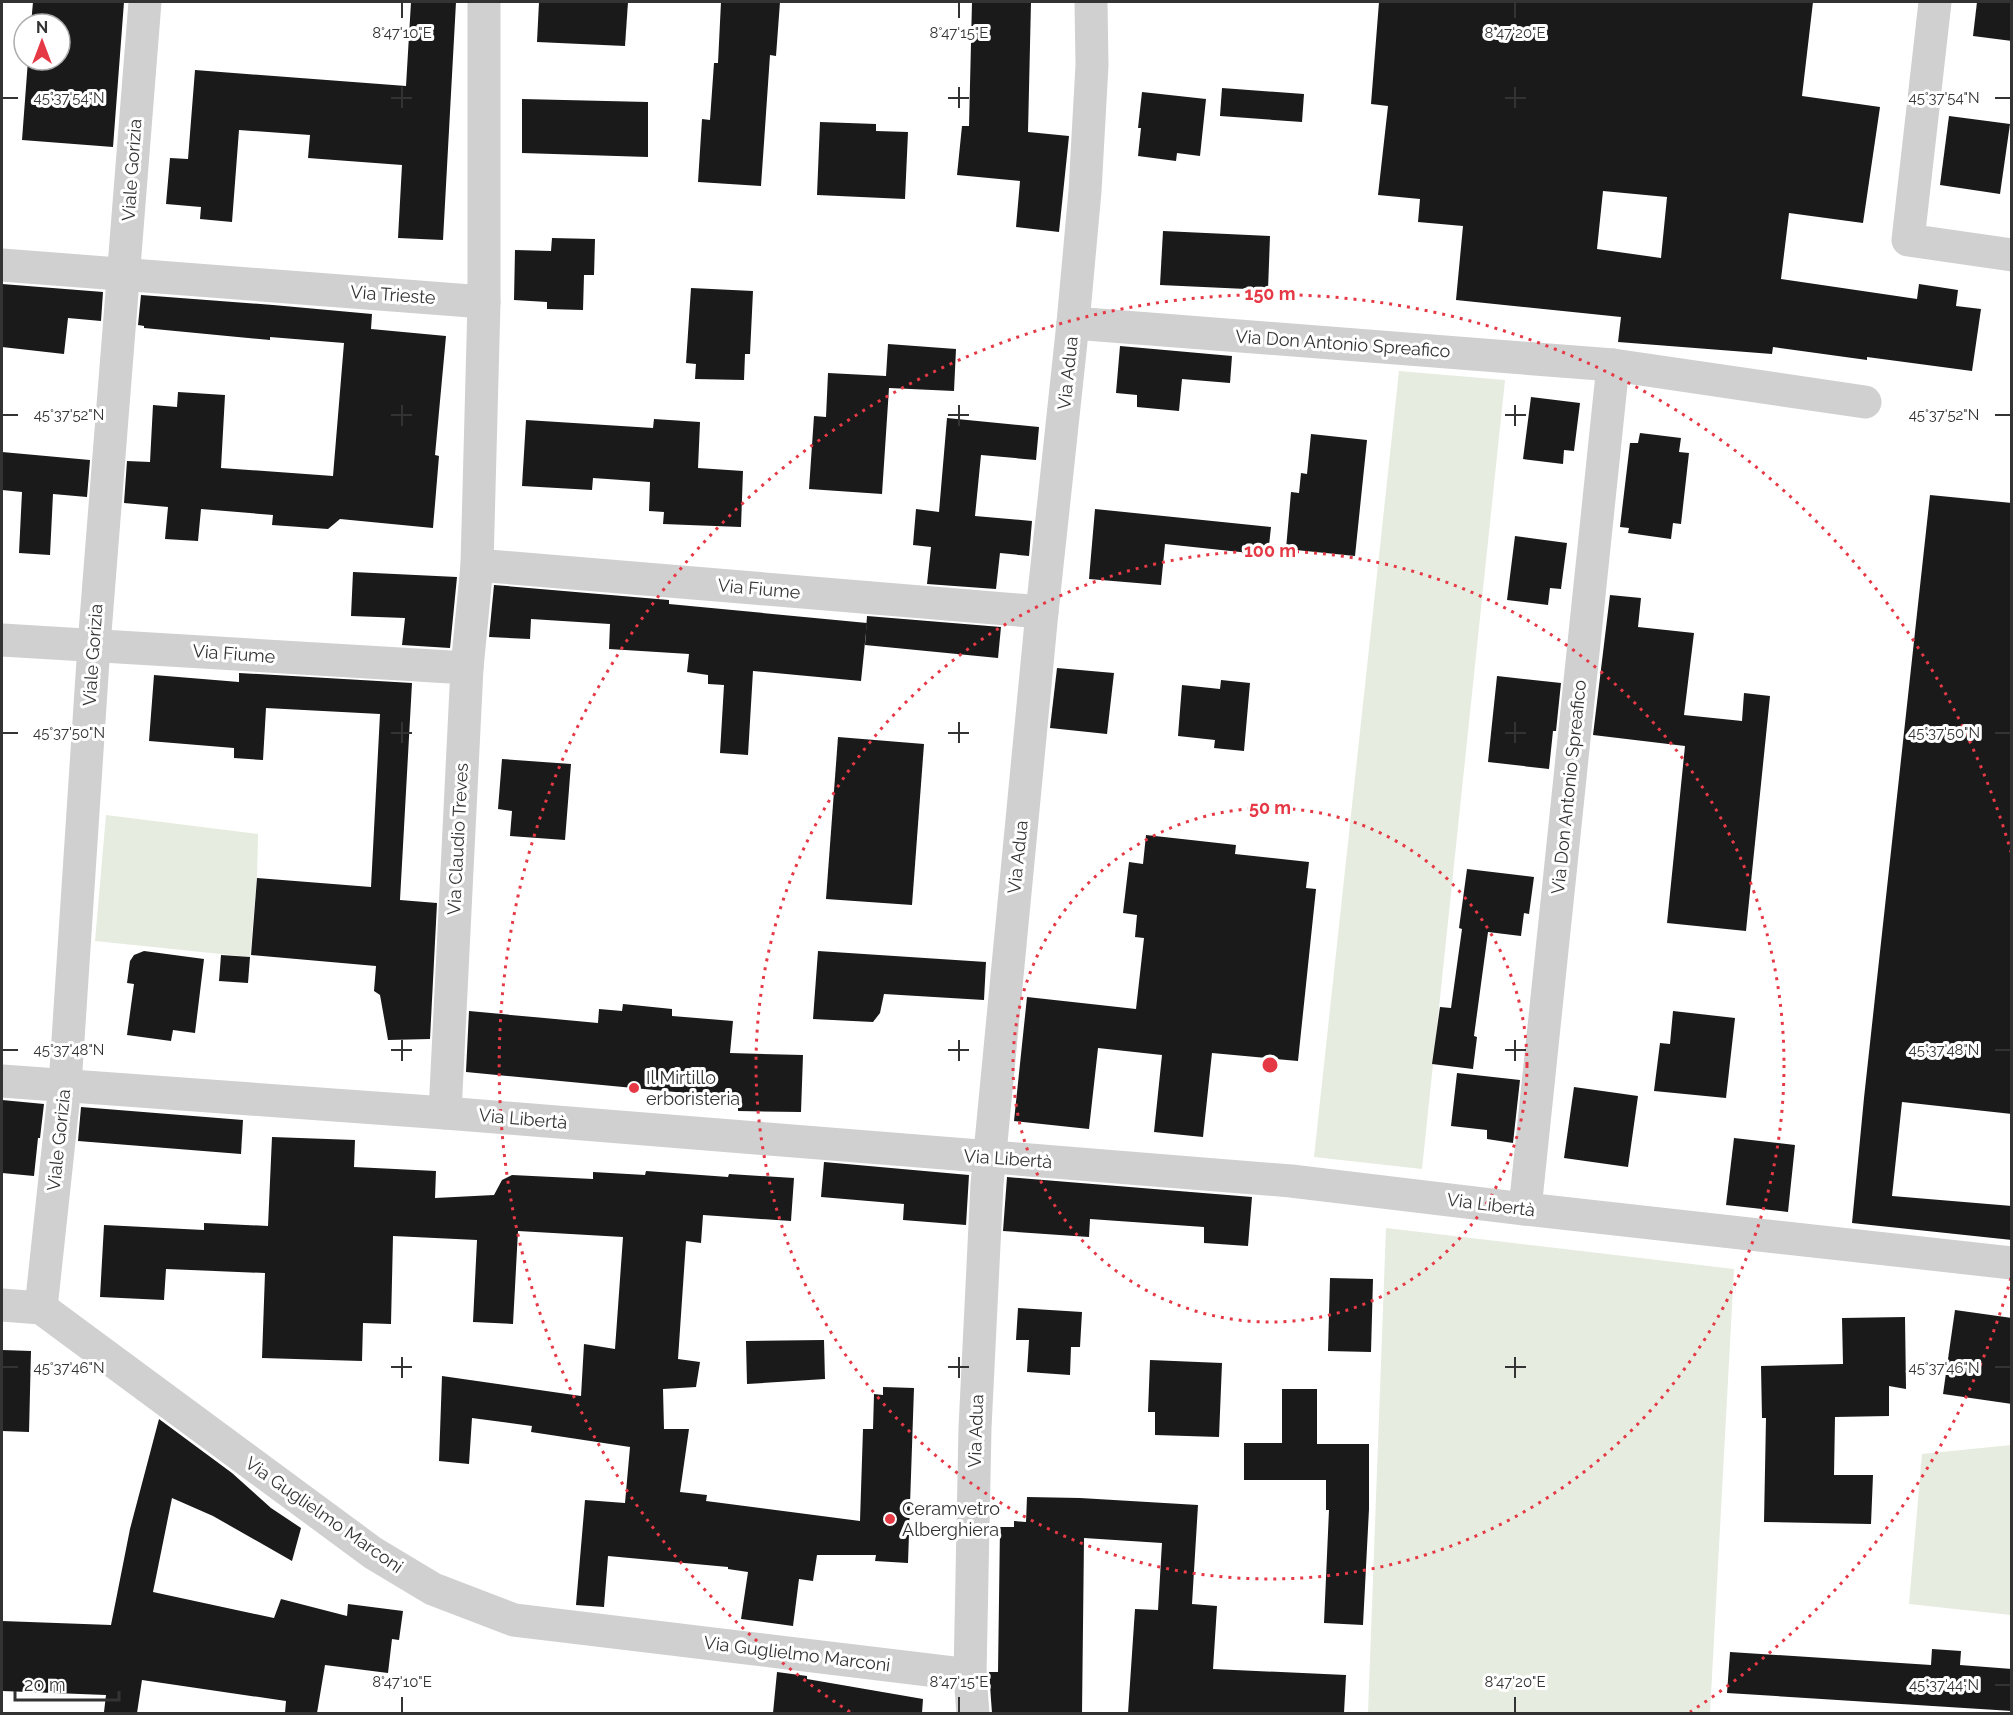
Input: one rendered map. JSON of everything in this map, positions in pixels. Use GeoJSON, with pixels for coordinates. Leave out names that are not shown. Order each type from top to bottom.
{"type":"FeatureCollection","features":[{"type":"Feature","properties":{"kind":"street","name":"Viale Gorizia"},"geometry":{"type":"LineString","coordinates":[[41,1308],[65,1085],[94,645],[145,2]]}},
{"type":"Feature","properties":{"kind":"street"},"geometry":{"type":"LineString","coordinates":[[484,2],[484,302]]}},
{"type":"Feature","properties":{"kind":"street","name":"Via Adua"},"geometry":{"type":"LineString","coordinates":[[973,1713],[970,1675],[975,1428],[990,1157],[1085,191],[1092,65],[1091,2]]}},
{"type":"Feature","properties":{"kind":"street"},"geometry":{"type":"LineString","coordinates":[[1935,2],[1908,240],[2012,255]]}},
{"type":"Feature","properties":{"kind":"street","name":"Via Trieste"},"geometry":{"type":"LineString","coordinates":[[2,265],[484,302]]}},
{"type":"Feature","properties":{"kind":"street","name":"Via Claudio Treves"},"geometry":{"type":"LineString","coordinates":[[445,1113],[467,668],[477,565],[484,302]]}},
{"type":"Feature","properties":{"kind":"street","name":"Via Don Antonio Spreafico"},"geometry":{"type":"LineString","coordinates":[[1073,323],[1613,365],[1865,402]]}},
{"type":"Feature","properties":{"kind":"street","name":"Via Don Antonio Spreafico"},"geometry":{"type":"LineString","coordinates":[[1525,1209],[1613,365]]}},
{"type":"Feature","properties":{"kind":"street","name":"Via Fiume"},"geometry":{"type":"LineString","coordinates":[[477,565],[1042,612]]}},
{"type":"Feature","properties":{"kind":"street","name":"Via Fiume"},"geometry":{"type":"LineString","coordinates":[[2,640],[467,668]]}},
{"type":"Feature","properties":{"kind":"street","name":"Via Libertà"},"geometry":{"type":"LineString","coordinates":[[2,1081],[445,1113],[1291,1181],[2012,1263]]}},
{"type":"Feature","properties":{"kind":"street"},"geometry":{"type":"LineString","coordinates":[[2,1305],[41,1308]]}},
{"type":"Feature","properties":{"kind":"street","name":"Via Guglielmo Marconi"},"geometry":{"type":"LineString","coordinates":[[41,1308],[373,1553],[433,1589],[514,1620],[970,1675]]}},
{"type":"Feature","properties":{"kind":"shaded area"},"geometry":{"type":"Polygon","coordinates":[[[1399,371],[1505,380],[1422,1169],[1314,1157],[1399,371]]]}},
{"type":"Feature","properties":{"kind":"shaded area"},"geometry":{"type":"Polygon","coordinates":[[[106,815],[258,834],[257,878],[250,957],[95,941],[106,815]]]}},
{"type":"Feature","properties":{"kind":"shaded area"},"geometry":{"type":"Polygon","coordinates":[[[1386,1228],[1734,1269],[1710,1713],[1368,1713],[1386,1228]]]}},
{"type":"Feature","properties":{"kind":"shaded area"},"geometry":{"type":"Polygon","coordinates":[[[2011,1445],[2011,1615],[1909,1604],[1922,1454],[2011,1445]]]}},
{"type":"Feature","properties":{"kind":"building"},"geometry":{"type":"Polygon","coordinates":[[[33,2],[124,2],[113,147],[22,140],[27,72],[72,72],[72,12],[32,12],[33,2]]]}},
{"type":"Feature","properties":{"kind":"building"},"geometry":{"type":"Polygon","coordinates":[[[411,2],[456,2],[443,240],[398,238],[402,165],[308,158],[310,135],[239,130],[232,222],[200,219],[201,207],[166,204],[170,158],[188,159],[195,70],[406,86],[411,2]]]}},
{"type":"Feature","properties":{"kind":"building"},"geometry":{"type":"Polygon","coordinates":[[[539,2],[628,2],[625,46],[537,42],[539,2]]]}},
{"type":"Feature","properties":{"kind":"building"},"geometry":{"type":"Polygon","coordinates":[[[721,2],[780,2],[776,56],[770,55],[761,186],[698,182],[702,119],[710,120],[714,63],[718,63],[721,2]]]}},
{"type":"Feature","properties":{"kind":"building"},"geometry":{"type":"Polygon","coordinates":[[[972,2],[1031,2],[1028,132],[1069,136],[1059,232],[1016,227],[1020,181],[957,175],[962,126],[969,126],[972,2]]]}},
{"type":"Feature","properties":{"kind":"building"},"geometry":{"type":"Polygon","coordinates":[[[1379,2],[1813,2],[1802,96],[1880,107],[1863,223],[1789,213],[1781,279],[1917,299],[1919,284],[1958,290],[1956,306],[1981,309],[1972,371],[1773,347],[1772,354],[1618,342],[1621,317],[1456,300],[1463,226],[1418,222],[1420,199],[1378,195],[1388,106],[1371,104],[1379,2]],[[1603,191],[1597,249],[1661,258],[1667,197],[1603,191]]]}},
{"type":"Feature","properties":{"kind":"building"},"geometry":{"type":"Polygon","coordinates":[[[1977,2],[2012,2],[2012,41],[1973,36],[1977,2]]]}},
{"type":"Feature","properties":{"kind":"building"},"geometry":{"type":"Polygon","coordinates":[[[1222,88],[1304,94],[1302,122],[1220,116],[1222,88]]]}},
{"type":"Feature","properties":{"kind":"building"},"geometry":{"type":"Polygon","coordinates":[[[1142,92],[1206,99],[1200,156],[1177,153],[1176,161],[1138,156],[1142,92]]]}},
{"type":"Feature","properties":{"kind":"building"},"geometry":{"type":"Polygon","coordinates":[[[522,99],[648,102],[648,157],[522,153],[522,99]]]}},
{"type":"Feature","properties":{"kind":"building"},"geometry":{"type":"Polygon","coordinates":[[[1949,116],[2010,124],[2000,194],[1940,185],[1949,116]]]}},
{"type":"Feature","properties":{"kind":"building"},"geometry":{"type":"Polygon","coordinates":[[[820,122],[876,124],[876,131],[908,132],[905,199],[817,195],[820,122]]]}},
{"type":"Feature","properties":{"kind":"building"},"geometry":{"type":"Polygon","coordinates":[[[1163,231],[1270,236],[1268,290],[1160,285],[1163,231]]]}},
{"type":"Feature","properties":{"kind":"building"},"geometry":{"type":"Polygon","coordinates":[[[552,238],[595,239],[594,275],[584,275],[583,310],[547,309],[547,302],[514,300],[515,250],[551,251],[552,238]]]}},
{"type":"Feature","properties":{"kind":"building"},"geometry":{"type":"Polygon","coordinates":[[[2,284],[103,292],[101,321],[68,318],[64,354],[2,347],[2,284]]]}},
{"type":"Feature","properties":{"kind":"building"},"geometry":{"type":"Polygon","coordinates":[[[691,288],[753,291],[750,354],[745,354],[744,380],[695,379],[696,364],[686,363],[691,288]]]}},
{"type":"Feature","properties":{"kind":"building"},"geometry":{"type":"Polygon","coordinates":[[[141,295],[372,314],[371,329],[446,336],[435,455],[439,456],[433,528],[340,519],[328,529],[272,525],[273,515],[201,509],[198,541],[165,539],[168,507],[124,503],[127,461],[150,462],[153,405],[177,407],[178,392],[225,395],[221,468],[333,476],[344,343],[270,337],[270,340],[144,328],[138,325],[141,295]]]}},
{"type":"Feature","properties":{"kind":"building"},"geometry":{"type":"Polygon","coordinates":[[[888,344],[956,349],[954,391],[889,388],[882,494],[809,489],[814,416],[826,417],[828,373],[886,376],[888,344]]]}},
{"type":"Feature","properties":{"kind":"building"},"geometry":{"type":"Polygon","coordinates":[[[1120,346],[1232,356],[1230,383],[1182,379],[1179,411],[1137,407],[1137,395],[1116,393],[1120,346]]]}},
{"type":"Feature","properties":{"kind":"building"},"geometry":{"type":"Polygon","coordinates":[[[1531,397],[1580,403],[1574,451],[1564,450],[1563,464],[1523,459],[1531,397]]]}},
{"type":"Feature","properties":{"kind":"building"},"geometry":{"type":"Polygon","coordinates":[[[947,418],[1039,427],[1036,460],[981,455],[975,516],[1032,521],[1029,556],[1000,553],[996,589],[927,584],[931,547],[913,545],[916,509],[939,512],[947,418]]]}},
{"type":"Feature","properties":{"kind":"building"},"geometry":{"type":"Polygon","coordinates":[[[654,419],[700,422],[698,468],[743,471],[741,527],[663,524],[664,512],[649,511],[650,482],[593,478],[592,490],[522,486],[526,420],[653,428],[654,419]]]}},
{"type":"Feature","properties":{"kind":"building"},"geometry":{"type":"Polygon","coordinates":[[[1640,433],[1681,438],[1679,452],[1689,453],[1681,524],[1673,523],[1671,539],[1628,533],[1629,528],[1620,527],[1630,443],[1638,443],[1640,433]]]}},
{"type":"Feature","properties":{"kind":"building"},"geometry":{"type":"Polygon","coordinates":[[[1311,434],[1367,440],[1355,556],[1286,549],[1291,492],[1299,493],[1301,473],[1307,474],[1311,434]]]}},
{"type":"Feature","properties":{"kind":"building"},"geometry":{"type":"Polygon","coordinates":[[[2,452],[90,460],[87,497],[53,494],[50,555],[19,553],[22,492],[2,490],[2,452]]]}},
{"type":"Feature","properties":{"kind":"building"},"geometry":{"type":"Polygon","coordinates":[[[1930,495],[2012,503],[2012,1114],[1902,1102],[1892,1196],[2012,1206],[2012,1240],[1852,1223],[1930,495]]]}},
{"type":"Feature","properties":{"kind":"building"},"geometry":{"type":"Polygon","coordinates":[[[1095,509],[1271,527],[1268,555],[1165,544],[1161,585],[1089,579],[1095,509]]]}},
{"type":"Feature","properties":{"kind":"building"},"geometry":{"type":"Polygon","coordinates":[[[1515,536],[1567,543],[1561,589],[1550,588],[1548,605],[1507,600],[1515,536]]]}},
{"type":"Feature","properties":{"kind":"building"},"geometry":{"type":"Polygon","coordinates":[[[353,572],[457,577],[450,648],[402,645],[405,618],[351,616],[353,572]]]}},
{"type":"Feature","properties":{"kind":"building"},"geometry":{"type":"Polygon","coordinates":[[[494,585],[669,600],[669,604],[867,623],[861,681],[753,671],[748,755],[720,753],[724,685],[708,684],[708,675],[687,672],[689,654],[609,649],[610,624],[531,619],[530,639],[489,637],[494,585]]]}},
{"type":"Feature","properties":{"kind":"building"},"geometry":{"type":"Polygon","coordinates":[[[1610,595],[1641,598],[1638,627],[1694,633],[1684,715],[1742,721],[1744,693],[1770,696],[1746,931],[1667,923],[1685,746],[1593,735],[1610,595]]]}},
{"type":"Feature","properties":{"kind":"building"},"geometry":{"type":"Polygon","coordinates":[[[867,616],[1001,627],[998,658],[865,645],[867,616]]]}},
{"type":"Feature","properties":{"kind":"building"},"geometry":{"type":"Polygon","coordinates":[[[1057,668],[1114,673],[1107,734],[1050,728],[1057,668]]]}},
{"type":"Feature","properties":{"kind":"building"},"geometry":{"type":"Polygon","coordinates":[[[239,673],[412,683],[400,900],[437,903],[430,1039],[388,1040],[380,995],[374,991],[376,966],[251,955],[257,878],[371,887],[380,714],[266,708],[263,760],[234,758],[234,748],[149,741],[154,675],[239,682],[239,673]]]}},
{"type":"Feature","properties":{"kind":"building"},"geometry":{"type":"Polygon","coordinates":[[[1497,676],[1561,683],[1549,769],[1488,762],[1497,676]]]}},
{"type":"Feature","properties":{"kind":"building"},"geometry":{"type":"Polygon","coordinates":[[[1221,680],[1250,683],[1244,751],[1214,748],[1215,740],[1178,736],[1182,685],[1220,689],[1221,680]]]}},
{"type":"Feature","properties":{"kind":"building"},"geometry":{"type":"Polygon","coordinates":[[[838,737],[924,744],[912,905],[826,899],[838,737]]]}},
{"type":"Feature","properties":{"kind":"building"},"geometry":{"type":"Polygon","coordinates":[[[502,759],[571,764],[565,840],[510,836],[512,811],[498,809],[502,759]]]}},
{"type":"Feature","properties":{"kind":"building"},"geometry":{"type":"Polygon","coordinates":[[[1146,835],[1236,845],[1235,854],[1309,862],[1306,888],[1316,889],[1298,1061],[1212,1053],[1203,1137],[1154,1132],[1162,1055],[1098,1048],[1089,1129],[1014,1121],[1027,997],[1136,1009],[1144,938],[1135,937],[1137,915],[1123,913],[1129,862],[1143,864],[1146,835]]]}},
{"type":"Feature","properties":{"kind":"building"},"geometry":{"type":"Polygon","coordinates":[[[1467,869],[1534,877],[1529,914],[1524,913],[1521,936],[1488,932],[1474,1036],[1477,1037],[1473,1069],[1432,1064],[1440,1007],[1451,1008],[1462,929],[1459,928],[1467,869]]]}},
{"type":"Feature","properties":{"kind":"building"},"geometry":{"type":"Polygon","coordinates":[[[144,951],[204,959],[195,1033],[173,1030],[171,1041],[127,1035],[134,984],[127,983],[130,961],[134,955],[144,951]]]}},
{"type":"Feature","properties":{"kind":"building"},"geometry":{"type":"Polygon","coordinates":[[[818,951],[986,962],[984,1000],[884,994],[880,1013],[873,1022],[813,1019],[818,951]]]}},
{"type":"Feature","properties":{"kind":"building"},"geometry":{"type":"Polygon","coordinates":[[[221,955],[250,957],[248,983],[219,981],[221,955]]]}},
{"type":"Feature","properties":{"kind":"building"},"geometry":{"type":"Polygon","coordinates":[[[623,1004],[672,1009],[672,1016],[733,1021],[730,1053],[803,1055],[801,1112],[738,1111],[738,1098],[466,1072],[469,1011],[598,1023],[599,1009],[622,1011],[623,1004]]]}},
{"type":"Feature","properties":{"kind":"building"},"geometry":{"type":"Polygon","coordinates":[[[1673,1011],[1735,1018],[1726,1098],[1654,1091],[1660,1043],[1670,1044],[1673,1011]]]}},
{"type":"Feature","properties":{"kind":"building"},"geometry":{"type":"Polygon","coordinates":[[[1457,1073],[1520,1080],[1513,1143],[1487,1139],[1487,1130],[1451,1126],[1457,1073]]]}},
{"type":"Feature","properties":{"kind":"building"},"geometry":{"type":"Polygon","coordinates":[[[1574,1087],[1638,1096],[1628,1167],[1564,1158],[1574,1087]]]}},
{"type":"Feature","properties":{"kind":"building"},"geometry":{"type":"Polygon","coordinates":[[[2,1100],[44,1104],[34,1176],[2,1173],[2,1100]]]}},
{"type":"Feature","properties":{"kind":"building"},"geometry":{"type":"Polygon","coordinates":[[[81,1107],[243,1120],[241,1154],[78,1141],[81,1107]]]}},
{"type":"Feature","properties":{"kind":"building"},"geometry":{"type":"Polygon","coordinates":[[[272,1137],[355,1140],[354,1167],[436,1171],[435,1198],[494,1195],[502,1180],[512,1175],[593,1179],[593,1172],[645,1175],[646,1171],[728,1177],[729,1174],[794,1178],[791,1221],[703,1215],[701,1243],[686,1241],[678,1359],[700,1362],[696,1387],[663,1389],[664,1429],[689,1429],[680,1492],[707,1495],[706,1501],[860,1521],[863,1429],[873,1429],[874,1394],[883,1395],[883,1387],[914,1388],[908,1563],[875,1561],[876,1555],[817,1555],[813,1581],[799,1579],[793,1626],[741,1619],[748,1572],[728,1569],[728,1567],[608,1556],[604,1607],[576,1605],[585,1500],[625,1503],[630,1447],[531,1432],[532,1426],[472,1418],[469,1464],[439,1461],[442,1376],[581,1396],[584,1344],[615,1349],[623,1237],[518,1231],[513,1324],[473,1322],[477,1240],[393,1236],[391,1324],[363,1323],[362,1361],[262,1358],[265,1273],[166,1269],[164,1300],[100,1297],[104,1225],[204,1230],[204,1223],[268,1226],[272,1137]]]}},
{"type":"Feature","properties":{"kind":"building"},"geometry":{"type":"Polygon","coordinates":[[[1734,1138],[1795,1145],[1788,1212],[1726,1205],[1734,1138]]]}},
{"type":"Feature","properties":{"kind":"building"},"geometry":{"type":"Polygon","coordinates":[[[824,1162],[969,1175],[966,1225],[903,1220],[904,1204],[821,1197],[824,1162]]]}},
{"type":"Feature","properties":{"kind":"building"},"geometry":{"type":"Polygon","coordinates":[[[1007,1177],[1252,1197],[1248,1246],[1204,1243],[1204,1227],[1090,1219],[1089,1237],[1003,1231],[1007,1177]]]}},
{"type":"Feature","properties":{"kind":"building"},"geometry":{"type":"Polygon","coordinates":[[[1330,1278],[1373,1279],[1371,1352],[1328,1351],[1330,1278]]]}},
{"type":"Feature","properties":{"kind":"building"},"geometry":{"type":"Polygon","coordinates":[[[1018,1308],[1082,1312],[1080,1347],[1071,1347],[1070,1375],[1027,1372],[1029,1340],[1016,1340],[1018,1308]]]}},
{"type":"Feature","properties":{"kind":"building"},"geometry":{"type":"Polygon","coordinates":[[[1955,1310],[2012,1318],[2012,1404],[1943,1394],[1955,1310]]]}},
{"type":"Feature","properties":{"kind":"building"},"geometry":{"type":"Polygon","coordinates":[[[1905,1317],[1906,1389],[1889,1386],[1889,1416],[1835,1417],[1834,1475],[1873,1475],[1871,1524],[1764,1522],[1766,1418],[1762,1418],[1761,1366],[1843,1364],[1842,1318],[1905,1317]]]}},
{"type":"Feature","properties":{"kind":"building"},"geometry":{"type":"Polygon","coordinates":[[[824,1340],[825,1379],[747,1384],[746,1341],[824,1340]]]}},
{"type":"Feature","properties":{"kind":"building"},"geometry":{"type":"Polygon","coordinates":[[[2,1350],[31,1351],[29,1432],[2,1431],[2,1350]]]}},
{"type":"Feature","properties":{"kind":"building"},"geometry":{"type":"Polygon","coordinates":[[[1150,1360],[1222,1363],[1219,1437],[1155,1435],[1155,1412],[1148,1412],[1150,1360]]]}},
{"type":"Feature","properties":{"kind":"building"},"geometry":{"type":"Polygon","coordinates":[[[1282,1389],[1317,1389],[1317,1444],[1369,1444],[1369,1509],[1363,1625],[1324,1623],[1329,1510],[1326,1510],[1326,1480],[1244,1480],[1244,1443],[1282,1443],[1282,1389]]]}},
{"type":"Feature","properties":{"kind":"building"},"geometry":{"type":"Polygon","coordinates":[[[159,1419],[232,1473],[271,1508],[301,1528],[292,1561],[213,1516],[172,1498],[153,1592],[274,1618],[281,1599],[347,1616],[348,1604],[403,1611],[399,1640],[392,1639],[388,1673],[325,1665],[317,1713],[285,1713],[286,1701],[142,1680],[137,1713],[104,1712],[106,1695],[2,1691],[2,1621],[111,1625],[130,1529],[159,1419]]]}},
{"type":"Feature","properties":{"kind":"building"},"geometry":{"type":"Polygon","coordinates":[[[1027,1497],[1198,1505],[1192,1604],[1217,1606],[1213,1669],[1346,1675],[1344,1713],[1128,1713],[1135,1609],[1158,1610],[1162,1543],[1084,1538],[1082,1713],[992,1713],[989,1672],[998,1672],[1000,1527],[1014,1527],[1014,1521],[1026,1522],[1027,1497]]]}},
{"type":"Feature","properties":{"kind":"building"},"geometry":{"type":"Polygon","coordinates":[[[1932,1649],[1961,1651],[1960,1665],[2012,1669],[2012,1711],[1727,1693],[1730,1652],[1931,1665],[1932,1649]]]}},
{"type":"Feature","properties":{"kind":"building"},"geometry":{"type":"Polygon","coordinates":[[[777,1672],[923,1699],[922,1713],[773,1713],[777,1672]]]}},
{"type":"Feature","properties":{"kind":"place","name":"Il Mirtillo erboristeria"},"geometry":{"type":"Point","coordinates":[634,1088]}},
{"type":"Feature","properties":{"kind":"place","name":"Ceramvetro Alberghiera"},"geometry":{"type":"Point","coordinates":[890,1519]}}]}
